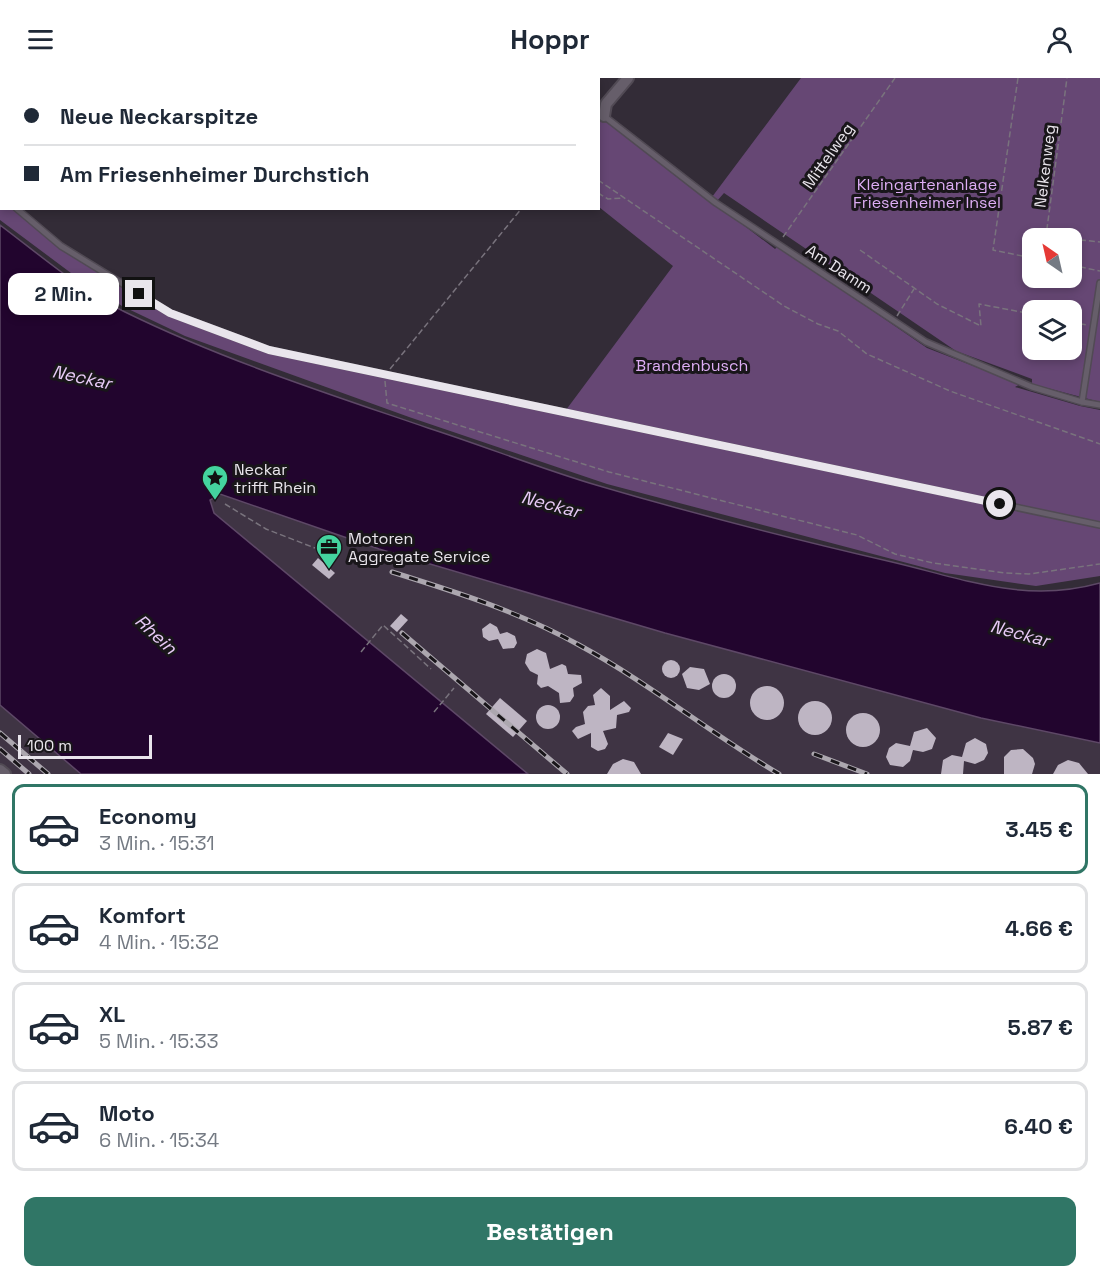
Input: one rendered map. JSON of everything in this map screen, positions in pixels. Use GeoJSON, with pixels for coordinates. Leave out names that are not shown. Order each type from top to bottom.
{"type":"FeatureCollection","features":[{"type":"Feature","properties":{"kind":"street"},"geometry":{"type":"LineString","coordinates":[[604,116],[606,104],[628,78]]}},
{"type":"Feature","properties":{"kind":"street"},"geometry":{"type":"LineString","coordinates":[[0,770],[5,774]]}},
{"type":"Feature","properties":{"kind":"lane","name":"Am Damm"},"geometry":{"type":"LineString","coordinates":[[604,116],[716,203],[894,322],[956,357],[1032,387],[1100,405]]}},
{"type":"Feature","properties":{"kind":"lane"},"geometry":{"type":"LineString","coordinates":[[18,210],[61,246],[170,313],[269,350],[1100,525]]}},
{"type":"Feature","properties":{"kind":"lane"},"geometry":{"type":"LineString","coordinates":[[1082,402],[1100,283]]}},
{"type":"Feature","properties":{"kind":"path","name":"Mittelweg"},"geometry":{"type":"LineString","coordinates":[[778,246],[895,78]]}},
{"type":"Feature","properties":{"kind":"path"},"geometry":{"type":"LineString","coordinates":[[1018,78],[993,250],[1022,256]]}},
{"type":"Feature","properties":{"kind":"path","name":"Nelkenweg"},"geometry":{"type":"LineString","coordinates":[[1047,228],[1067,78]]}},
{"type":"Feature","properties":{"kind":"path"},"geometry":{"type":"LineString","coordinates":[[600,181],[784,306],[838,331],[867,354],[950,391],[1100,444]]}},
{"type":"Feature","properties":{"kind":"path"},"geometry":{"type":"LineString","coordinates":[[600,194],[608,200],[625,198]]}},
{"type":"Feature","properties":{"kind":"path"},"geometry":{"type":"LineString","coordinates":[[520,210],[385,375],[387,403],[568,457],[609,472],[857,535],[895,554],[933,563],[1029,574],[1100,564]]}},
{"type":"Feature","properties":{"kind":"path"},"geometry":{"type":"LineString","coordinates":[[1082,240],[1100,242]]}},
{"type":"Feature","properties":{"kind":"path"},"geometry":{"type":"LineString","coordinates":[[860,250],[937,304],[981,326],[979,304],[1022,312]]}},
{"type":"Feature","properties":{"kind":"path"},"geometry":{"type":"LineString","coordinates":[[1082,267],[1100,271]]}},
{"type":"Feature","properties":{"kind":"path"},"geometry":{"type":"LineString","coordinates":[[894,322],[914,288]]}},
{"type":"Feature","properties":{"kind":"path"},"geometry":{"type":"LineString","coordinates":[[1082,324],[1094,327]]}},
{"type":"Feature","properties":{"kind":"path"},"geometry":{"type":"LineString","coordinates":[[225,504],[266,529],[315,548]]}},
{"type":"Feature","properties":{"kind":"path"},"geometry":{"type":"LineString","coordinates":[[361,652],[383,625],[431,669]]}},
{"type":"Feature","properties":{"kind":"path"},"geometry":{"type":"LineString","coordinates":[[434,712],[454,688]]}},
{"type":"Feature","properties":{"kind":"shaded area"},"geometry":{"type":"Polygon","coordinates":[[[220,494],[379,549],[665,633],[981,718],[1100,743],[1100,774],[528,774],[214,513],[210,500],[220,494]]]}},
{"type":"Feature","properties":{"kind":"shaded area"},"geometry":{"type":"Polygon","coordinates":[[[0,705],[81,774],[0,774],[0,705]]]}},
{"type":"Feature","properties":{"kind":"green space","name":"Kleingartenanlage Friesenheimer Insel"},"geometry":{"type":"Polygon","coordinates":[[[801,78],[1100,78],[1100,402],[1032,384],[1032,379],[956,351],[724,193],[717,201],[712,197],[801,78]]]}},
{"type":"Feature","properties":{"kind":"green space","name":"Brandenbusch"},"geometry":{"type":"Polygon","coordinates":[[[600,116],[775,249],[778,246],[927,348],[1020,384],[1015,387],[1100,410],[1100,576],[1036,586],[945,573],[607,484],[409,417],[185,336],[122,306],[71,273],[0,220],[0,210],[17,210],[61,246],[170,313],[269,350],[563,414],[673,266],[600,208],[600,116]]]}},
{"type":"Feature","properties":{"kind":"water"},"geometry":{"type":"Polygon","coordinates":[[[0,225],[92,293],[125,312],[162,329],[275,375],[575,478],[744,526],[995,587],[1046,591],[1072,589],[1100,583],[1100,743],[981,718],[665,633],[379,549],[220,494],[210,500],[214,513],[528,774],[81,774],[0,705],[0,225]]]}},
{"type":"Feature","properties":{"kind":"building"},"geometry":{"type":"Polygon","coordinates":[[[318,558],[335,573],[329,579],[312,565],[318,558]]]}},
{"type":"Feature","properties":{"kind":"building"},"geometry":{"type":"Polygon","coordinates":[[[401,614],[408,620],[397,632],[390,626],[401,614]]]}},
{"type":"Feature","properties":{"kind":"building"},"geometry":{"type":"Polygon","coordinates":[[[490,623],[497,627],[500,634],[507,632],[515,636],[517,643],[514,648],[503,649],[498,639],[489,641],[483,637],[482,629],[490,623]]]}},
{"type":"Feature","properties":{"kind":"building"},"geometry":{"type":"Polygon","coordinates":[[[537,649],[546,653],[550,669],[562,664],[566,666],[568,674],[581,675],[582,683],[573,688],[574,696],[570,702],[560,703],[559,693],[548,686],[541,688],[537,684],[538,675],[530,671],[525,663],[527,654],[537,649]]]}},
{"type":"Feature","properties":{"kind":"building"},"geometry":{"type":"Polygon","coordinates":[[[671,660],[677,663],[680,669],[677,675],[671,678],[665,675],[662,669],[665,663],[671,660]]]}},
{"type":"Feature","properties":{"kind":"building"},"geometry":{"type":"Polygon","coordinates":[[[690,667],[704,669],[710,684],[699,690],[687,688],[682,674],[690,667]]]}},
{"type":"Feature","properties":{"kind":"building"},"geometry":{"type":"Polygon","coordinates":[[[719,674],[729,674],[736,681],[736,691],[729,698],[719,698],[712,691],[712,681],[719,674]]]}},
{"type":"Feature","properties":{"kind":"building"},"geometry":{"type":"Polygon","coordinates":[[[767,686],[779,691],[784,703],[779,715],[767,720],[755,715],[750,703],[755,691],[767,686]]]}},
{"type":"Feature","properties":{"kind":"building"},"geometry":{"type":"Polygon","coordinates":[[[601,688],[610,696],[610,710],[624,701],[631,708],[629,712],[617,715],[616,728],[603,731],[608,744],[605,749],[598,751],[591,747],[591,733],[578,739],[572,731],[585,724],[583,712],[588,706],[595,705],[593,695],[601,688]]]}},
{"type":"Feature","properties":{"kind":"building"},"geometry":{"type":"Polygon","coordinates":[[[500,698],[527,721],[513,737],[486,714],[500,698]]]}},
{"type":"Feature","properties":{"kind":"building"},"geometry":{"type":"Polygon","coordinates":[[[815,701],[827,706],[832,718],[827,730],[815,735],[803,730],[798,718],[803,706],[815,701]]]}},
{"type":"Feature","properties":{"kind":"building"},"geometry":{"type":"Polygon","coordinates":[[[548,705],[553,706],[559,712],[559,722],[553,728],[548,729],[543,728],[537,722],[536,717],[537,712],[543,706],[548,705]]]}},
{"type":"Feature","properties":{"kind":"building"},"geometry":{"type":"Polygon","coordinates":[[[863,713],[875,718],[880,730],[875,742],[863,747],[851,742],[846,730],[851,718],[863,713]]]}},
{"type":"Feature","properties":{"kind":"building"},"geometry":{"type":"Polygon","coordinates":[[[927,728],[936,738],[932,749],[923,752],[913,750],[910,761],[903,767],[890,765],[886,757],[889,748],[896,743],[910,746],[914,732],[927,728]]]}},
{"type":"Feature","properties":{"kind":"building"},"geometry":{"type":"Polygon","coordinates":[[[668,733],[683,739],[673,755],[659,747],[668,733]]]}},
{"type":"Feature","properties":{"kind":"building"},"geometry":{"type":"Polygon","coordinates":[[[975,738],[986,744],[988,753],[984,760],[975,764],[964,761],[963,774],[941,774],[943,760],[952,755],[962,757],[966,743],[975,738]]]}},
{"type":"Feature","properties":{"kind":"building"},"geometry":{"type":"Polygon","coordinates":[[[1023,749],[1033,758],[1035,764],[1032,774],[1004,774],[1004,757],[1011,750],[1023,749]]]}},
{"type":"Feature","properties":{"kind":"building"},"geometry":{"type":"Polygon","coordinates":[[[623,759],[634,762],[641,774],[607,774],[613,764],[623,759]]]}},
{"type":"Feature","properties":{"kind":"building"},"geometry":{"type":"Polygon","coordinates":[[[1068,760],[1079,763],[1088,774],[1053,774],[1058,765],[1068,760]]]}},
{"type":"Feature","properties":{"kind":"railway"},"geometry":{"type":"LineString","coordinates":[[392,572],[487,604],[557,633],[630,675],[779,774]]}},
{"type":"Feature","properties":{"kind":"railway"},"geometry":{"type":"LineString","coordinates":[[402,633],[567,774]]}},
{"type":"Feature","properties":{"kind":"railway"},"geometry":{"type":"LineString","coordinates":[[0,733],[48,774]]}},
{"type":"Feature","properties":{"kind":"railway"},"geometry":{"type":"LineString","coordinates":[[0,749],[29,774]]}},
{"type":"Feature","properties":{"kind":"railway"},"geometry":{"type":"LineString","coordinates":[[814,754],[867,774]]}},
{"type":"Feature","properties":{"kind":"place","name":"Neckar trifft Rhein"},"geometry":{"type":"Point","coordinates":[215,501]}},
{"type":"Feature","properties":{"kind":"place","name":"Motoren Aggregate Service"},"geometry":{"type":"Point","coordinates":[329,570]}},
{"type":"Feature","properties":{"kind":"route"},"geometry":{"type":"LineString","coordinates":[[139,294],[170,313],[269,350],[563,414],[1000,504]]}},
{"type":"Feature","properties":{"kind":"water label","name":"Neckar"},"geometry":{"type":"Point","coordinates":[82,377]}},
{"type":"Feature","properties":{"kind":"water label","name":"Neckar"},"geometry":{"type":"Point","coordinates":[551,504]}},
{"type":"Feature","properties":{"kind":"water label","name":"Neckar"},"geometry":{"type":"Point","coordinates":[1020,633]}},
{"type":"Feature","properties":{"kind":"water label","name":"Rhein"},"geometry":{"type":"Point","coordinates":[156,634]}}]}
